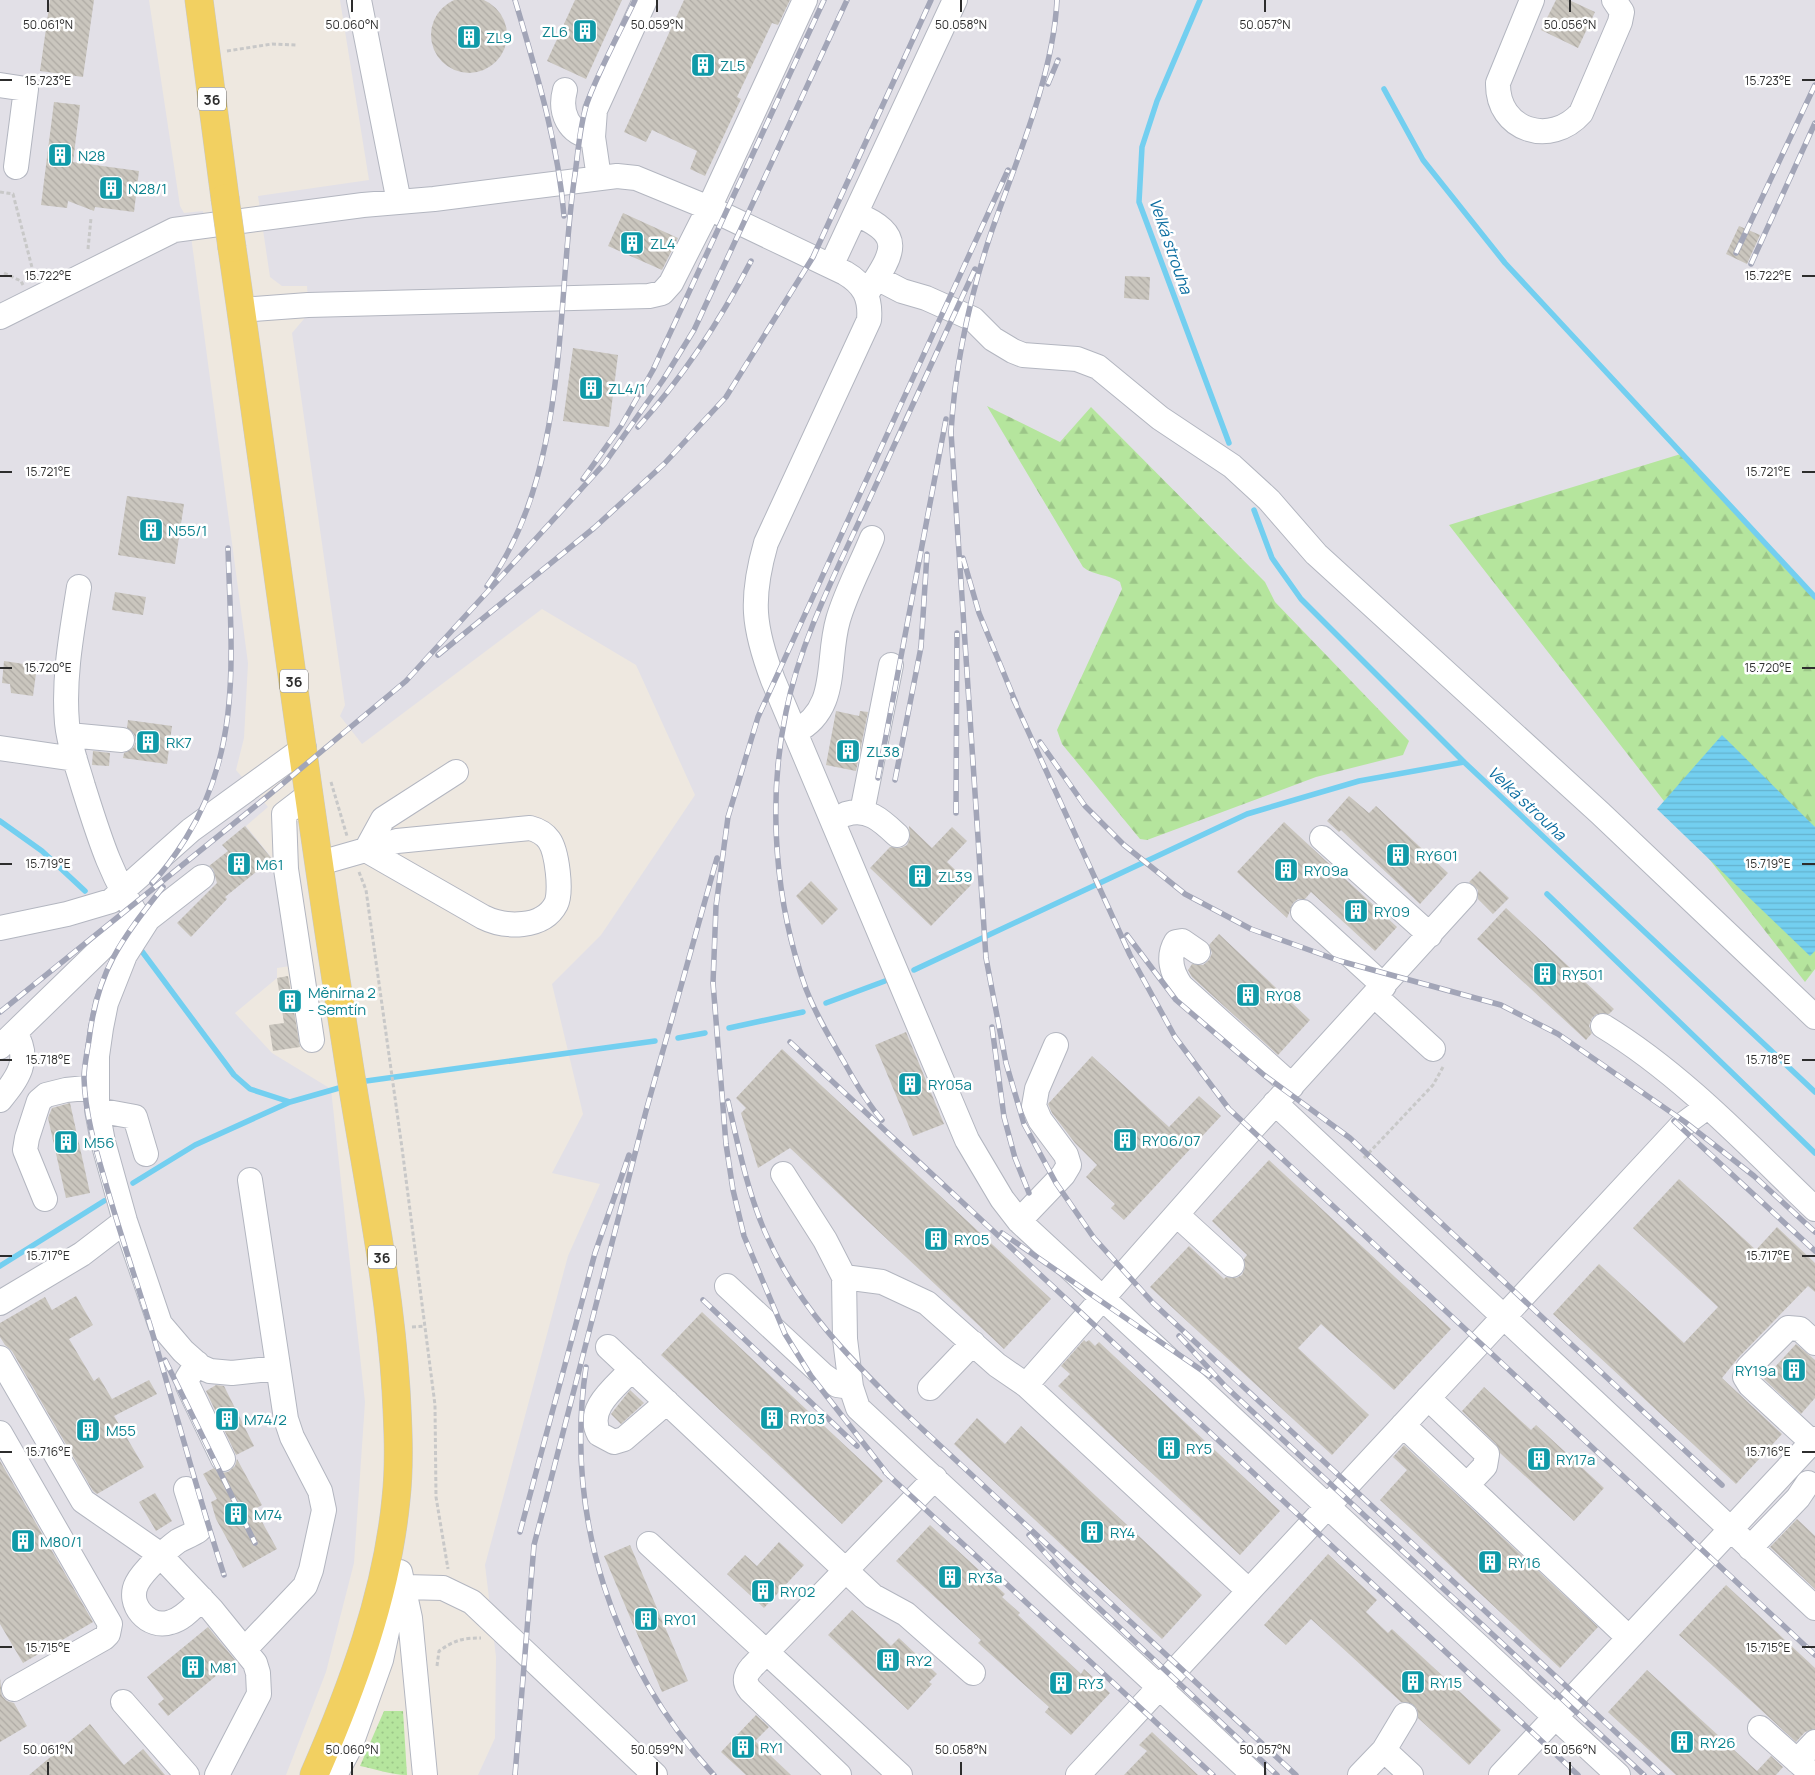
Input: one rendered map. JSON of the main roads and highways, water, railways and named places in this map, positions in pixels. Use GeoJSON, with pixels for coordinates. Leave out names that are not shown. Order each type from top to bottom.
{"type":"FeatureCollection","features":[{"type":"Feature","properties":{"kind":"main road","name":"36"},"geometry":{"type":"LineString","coordinates":[[199,0],[232,248],[304,748],[320,786],[320,863],[347,1051],[392,1329],[398,1454],[396,1498],[390,1547],[368,1632],[314,1775]]}},
{"type":"Feature","properties":{"kind":"water"},"geometry":{"type":"Polygon","coordinates":[[[1722,735],[1815,827],[1815,951],[1810,956],[1657,809],[1722,735]]]}},
{"type":"Feature","properties":{"kind":"waterway","name":"Velká strouha"},"geometry":{"type":"LineString","coordinates":[[1200,0],[1157,101],[1142,147],[1139,202],[1229,443]]}},
{"type":"Feature","properties":{"kind":"waterway"},"geometry":{"type":"LineString","coordinates":[[1384,89],[1423,160],[1505,263],[1815,597]]}},
{"type":"Feature","properties":{"kind":"waterway","name":"Velká strouha"},"geometry":{"type":"LineString","coordinates":[[1254,510],[1272,558],[1301,599],[1464,762],[1815,1092]]}},
{"type":"Feature","properties":{"kind":"waterway"},"geometry":{"type":"LineString","coordinates":[[914,970],[1247,814],[1359,781],[1464,762]]}},
{"type":"Feature","properties":{"kind":"waterway"},"geometry":{"type":"LineString","coordinates":[[0,821],[42,851],[85,891]]}},
{"type":"Feature","properties":{"kind":"waterway"},"geometry":{"type":"LineString","coordinates":[[1547,894],[1815,1153]]}},
{"type":"Feature","properties":{"kind":"waterway"},"geometry":{"type":"LineString","coordinates":[[138,946],[234,1075],[250,1089],[290,1102]]}},
{"type":"Feature","properties":{"kind":"waterway"},"geometry":{"type":"LineString","coordinates":[[826,1003],[885,981]]}},
{"type":"Feature","properties":{"kind":"waterway"},"geometry":{"type":"LineString","coordinates":[[729,1028],[803,1012]]}},
{"type":"Feature","properties":{"kind":"waterway"},"geometry":{"type":"LineString","coordinates":[[678,1038],[705,1033]]}},
{"type":"Feature","properties":{"kind":"waterway"},"geometry":{"type":"LineString","coordinates":[[359,1082],[655,1041]]}},
{"type":"Feature","properties":{"kind":"waterway"},"geometry":{"type":"LineString","coordinates":[[133,1183],[195,1145],[290,1102],[346,1086]]}},
{"type":"Feature","properties":{"kind":"waterway"},"geometry":{"type":"LineString","coordinates":[[0,1266],[104,1201]]}},
{"type":"Feature","properties":{"kind":"railway"},"geometry":{"type":"LineString","coordinates":[[515,0],[551,134],[557,161],[564,216]]}},
{"type":"Feature","properties":{"kind":"railway"},"geometry":{"type":"LineString","coordinates":[[487,586],[513,542],[532,494],[545,443],[554,391],[568,232],[582,122],[597,77],[635,0]]}},
{"type":"Feature","properties":{"kind":"railway"},"geometry":{"type":"LineString","coordinates":[[583,479],[621,426],[653,370],[824,0]]}},
{"type":"Feature","properties":{"kind":"railway"},"geometry":{"type":"LineString","coordinates":[[0,1012],[263,800],[406,681],[604,464],[663,380],[694,330],[847,0]]}},
{"type":"Feature","properties":{"kind":"railway"},"geometry":{"type":"LineString","coordinates":[[438,655],[594,528],[664,464],[726,397],[813,257],[931,0]]}},
{"type":"Feature","properties":{"kind":"railway"},"geometry":{"type":"LineString","coordinates":[[1057,0],[1054,30],[1041,90],[990,236],[969,309],[956,383],[951,432],[986,958],[1006,1063],[1024,1124],[1056,1183],[1094,1238],[1153,1303],[1662,1775]]}},
{"type":"Feature","properties":{"kind":"railway"},"geometry":{"type":"LineString","coordinates":[[1048,84],[1058,60]]}},
{"type":"Feature","properties":{"kind":"railway"},"geometry":{"type":"LineString","coordinates":[[1736,253],[1815,85]]}},
{"type":"Feature","properties":{"kind":"railway"},"geometry":{"type":"LineString","coordinates":[[1751,264],[1815,123]]}},
{"type":"Feature","properties":{"kind":"railway"},"geometry":{"type":"LineString","coordinates":[[889,1476],[811,1376],[785,1334],[744,1236],[733,1190],[726,1144],[713,983],[716,906],[728,817],[758,717],[1008,170]]}},
{"type":"Feature","properties":{"kind":"railway"},"geometry":{"type":"LineString","coordinates":[[638,427],[655,408],[700,348],[727,305],[751,261]]}},
{"type":"Feature","properties":{"kind":"railway"},"geometry":{"type":"LineString","coordinates":[[882,1120],[861,1092],[814,1008],[795,956],[787,922],[777,852],[777,781],[780,746],[792,686],[819,610],[975,269]]}},
{"type":"Feature","properties":{"kind":"railway"},"geometry":{"type":"LineString","coordinates":[[878,778],[946,419]]}},
{"type":"Feature","properties":{"kind":"railway"},"geometry":{"type":"LineString","coordinates":[[152,883],[166,867],[186,838],[204,804],[217,769],[230,697],[231,624],[228,548]]}},
{"type":"Feature","properties":{"kind":"railway"},"geometry":{"type":"LineString","coordinates":[[895,780],[921,647],[927,554]]}},
{"type":"Feature","properties":{"kind":"railway"},"geometry":{"type":"LineString","coordinates":[[963,558],[979,613],[1016,703]]}},
{"type":"Feature","properties":{"kind":"railway"},"geometry":{"type":"LineString","coordinates":[[956,813],[957,633]]}},
{"type":"Feature","properties":{"kind":"railway"},"geometry":{"type":"LineString","coordinates":[[1013,698],[1130,955],[1175,1037],[1229,1109],[1815,1655]]}},
{"type":"Feature","properties":{"kind":"railway"},"geometry":{"type":"LineString","coordinates":[[1040,742],[1085,806],[1124,845],[1185,894],[1251,929],[1340,961],[1501,1005],[1558,1034],[1685,1122],[1754,1176],[1815,1232]]}},
{"type":"Feature","properties":{"kind":"railway"},"geometry":{"type":"LineString","coordinates":[[515,1775],[534,1545],[646,1111],[717,858]]}},
{"type":"Feature","properties":{"kind":"railway"},"geometry":{"type":"LineString","coordinates":[[163,887],[123,941],[113,958],[98,994],[84,1069],[86,1104],[101,1168],[224,1575]]}},
{"type":"Feature","properties":{"kind":"railway"},"geometry":{"type":"LineString","coordinates":[[1127,935],[1176,1000],[1264,1075],[1350,1138],[1722,1485]]}},
{"type":"Feature","properties":{"kind":"railway"},"geometry":{"type":"LineString","coordinates":[[992,1027],[1004,1117],[1015,1158],[1029,1193]]}},
{"type":"Feature","properties":{"kind":"railway"},"geometry":{"type":"LineString","coordinates":[[790,1042],[1578,1775]]}},
{"type":"Feature","properties":{"kind":"railway"},"geometry":{"type":"LineString","coordinates":[[728,1101],[748,1184],[765,1232],[793,1284],[826,1330],[906,1414],[1296,1775]]}},
{"type":"Feature","properties":{"kind":"railway"},"geometry":{"type":"LineString","coordinates":[[1674,1121],[1815,1251]]}},
{"type":"Feature","properties":{"kind":"railway"},"geometry":{"type":"LineString","coordinates":[[520,1532],[595,1253],[629,1155]]}},
{"type":"Feature","properties":{"kind":"railway"},"geometry":{"type":"LineString","coordinates":[[1002,1233],[1210,1376]]}},
{"type":"Feature","properties":{"kind":"railway"},"geometry":{"type":"LineString","coordinates":[[703,1300],[857,1446]]}},
{"type":"Feature","properties":{"kind":"railway"},"geometry":{"type":"LineString","coordinates":[[1179,1336],[1226,1387],[1644,1775]]}},
{"type":"Feature","properties":{"kind":"railway"},"geometry":{"type":"LineString","coordinates":[[165,1360],[255,1543]]}},
{"type":"Feature","properties":{"kind":"railway"},"geometry":{"type":"LineString","coordinates":[[586,1367],[581,1423],[583,1478],[590,1533],[604,1586],[623,1637],[648,1686],[679,1732],[714,1775]]}},
{"type":"Feature","properties":{"kind":"railway"},"geometry":{"type":"LineString","coordinates":[[885,1472],[1213,1775]]}},
{"type":"Feature","properties":{"kind":"railway"},"geometry":{"type":"LineString","coordinates":[[1029,1535],[1071,1582],[1277,1775]]}},
{"type":"Feature","properties":{"kind":"place","name":"ZL6"},"geometry":{"type":"Point","coordinates":[585,31]}},
{"type":"Feature","properties":{"kind":"place","name":"ZL9"},"geometry":{"type":"Point","coordinates":[469,37]}},
{"type":"Feature","properties":{"kind":"place","name":"ZL5"},"geometry":{"type":"Point","coordinates":[703,65]}},
{"type":"Feature","properties":{"kind":"place","name":"N28"},"geometry":{"type":"Point","coordinates":[60,155]}},
{"type":"Feature","properties":{"kind":"place","name":"N28/1"},"geometry":{"type":"Point","coordinates":[111,188]}},
{"type":"Feature","properties":{"kind":"place","name":"ZL4"},"geometry":{"type":"Point","coordinates":[632,243]}},
{"type":"Feature","properties":{"kind":"place","name":"ZL4/1"},"geometry":{"type":"Point","coordinates":[591,388]}},
{"type":"Feature","properties":{"kind":"place","name":"N55/1"},"geometry":{"type":"Point","coordinates":[151,530]}},
{"type":"Feature","properties":{"kind":"place","name":"RK7"},"geometry":{"type":"Point","coordinates":[148,742]}},
{"type":"Feature","properties":{"kind":"place","name":"ZL38"},"geometry":{"type":"Point","coordinates":[848,751]}},
{"type":"Feature","properties":{"kind":"place","name":"RY601"},"geometry":{"type":"Point","coordinates":[1398,855]}},
{"type":"Feature","properties":{"kind":"place","name":"M61"},"geometry":{"type":"Point","coordinates":[239,864]}},
{"type":"Feature","properties":{"kind":"place","name":"RY09a"},"geometry":{"type":"Point","coordinates":[1286,870]}},
{"type":"Feature","properties":{"kind":"place","name":"ZL39"},"geometry":{"type":"Point","coordinates":[920,876]}},
{"type":"Feature","properties":{"kind":"place","name":"RY09"},"geometry":{"type":"Point","coordinates":[1356,911]}},
{"type":"Feature","properties":{"kind":"place","name":"RY501"},"geometry":{"type":"Point","coordinates":[1545,974]}},
{"type":"Feature","properties":{"kind":"place","name":"RY08"},"geometry":{"type":"Point","coordinates":[1248,995]}},
{"type":"Feature","properties":{"kind":"place","name":"Měnírna 2 - Semtín"},"geometry":{"type":"Point","coordinates":[290,1001]}},
{"type":"Feature","properties":{"kind":"place","name":"RY05a"},"geometry":{"type":"Point","coordinates":[910,1084]}},
{"type":"Feature","properties":{"kind":"place","name":"RY06/07"},"geometry":{"type":"Point","coordinates":[1125,1140]}},
{"type":"Feature","properties":{"kind":"place","name":"M56"},"geometry":{"type":"Point","coordinates":[66,1142]}},
{"type":"Feature","properties":{"kind":"place","name":"RY05"},"geometry":{"type":"Point","coordinates":[936,1239]}},
{"type":"Feature","properties":{"kind":"place","name":"RY19a"},"geometry":{"type":"Point","coordinates":[1794,1370]}},
{"type":"Feature","properties":{"kind":"place","name":"RY03"},"geometry":{"type":"Point","coordinates":[772,1418]}},
{"type":"Feature","properties":{"kind":"place","name":"M74/2"},"geometry":{"type":"Point","coordinates":[227,1419]}},
{"type":"Feature","properties":{"kind":"place","name":"M55"},"geometry":{"type":"Point","coordinates":[88,1430]}},
{"type":"Feature","properties":{"kind":"place","name":"RY5"},"geometry":{"type":"Point","coordinates":[1169,1448]}},
{"type":"Feature","properties":{"kind":"place","name":"RY17a"},"geometry":{"type":"Point","coordinates":[1539,1459]}},
{"type":"Feature","properties":{"kind":"place","name":"M74"},"geometry":{"type":"Point","coordinates":[236,1514]}},
{"type":"Feature","properties":{"kind":"place","name":"RY4"},"geometry":{"type":"Point","coordinates":[1092,1532]}},
{"type":"Feature","properties":{"kind":"place","name":"M80/1"},"geometry":{"type":"Point","coordinates":[23,1541]}},
{"type":"Feature","properties":{"kind":"place","name":"RY16"},"geometry":{"type":"Point","coordinates":[1490,1562]}},
{"type":"Feature","properties":{"kind":"place","name":"RY3a"},"geometry":{"type":"Point","coordinates":[950,1577]}},
{"type":"Feature","properties":{"kind":"place","name":"RY02"},"geometry":{"type":"Point","coordinates":[763,1591]}},
{"type":"Feature","properties":{"kind":"place","name":"RY01"},"geometry":{"type":"Point","coordinates":[646,1619]}},
{"type":"Feature","properties":{"kind":"place","name":"RY2"},"geometry":{"type":"Point","coordinates":[888,1660]}},
{"type":"Feature","properties":{"kind":"place","name":"M81"},"geometry":{"type":"Point","coordinates":[193,1667]}},
{"type":"Feature","properties":{"kind":"place","name":"RY15"},"geometry":{"type":"Point","coordinates":[1413,1682]}},
{"type":"Feature","properties":{"kind":"place","name":"RY3"},"geometry":{"type":"Point","coordinates":[1061,1683]}},
{"type":"Feature","properties":{"kind":"place","name":"RY26"},"geometry":{"type":"Point","coordinates":[1682,1742]}},
{"type":"Feature","properties":{"kind":"place","name":"RY1"},"geometry":{"type":"Point","coordinates":[743,1747]}}]}
